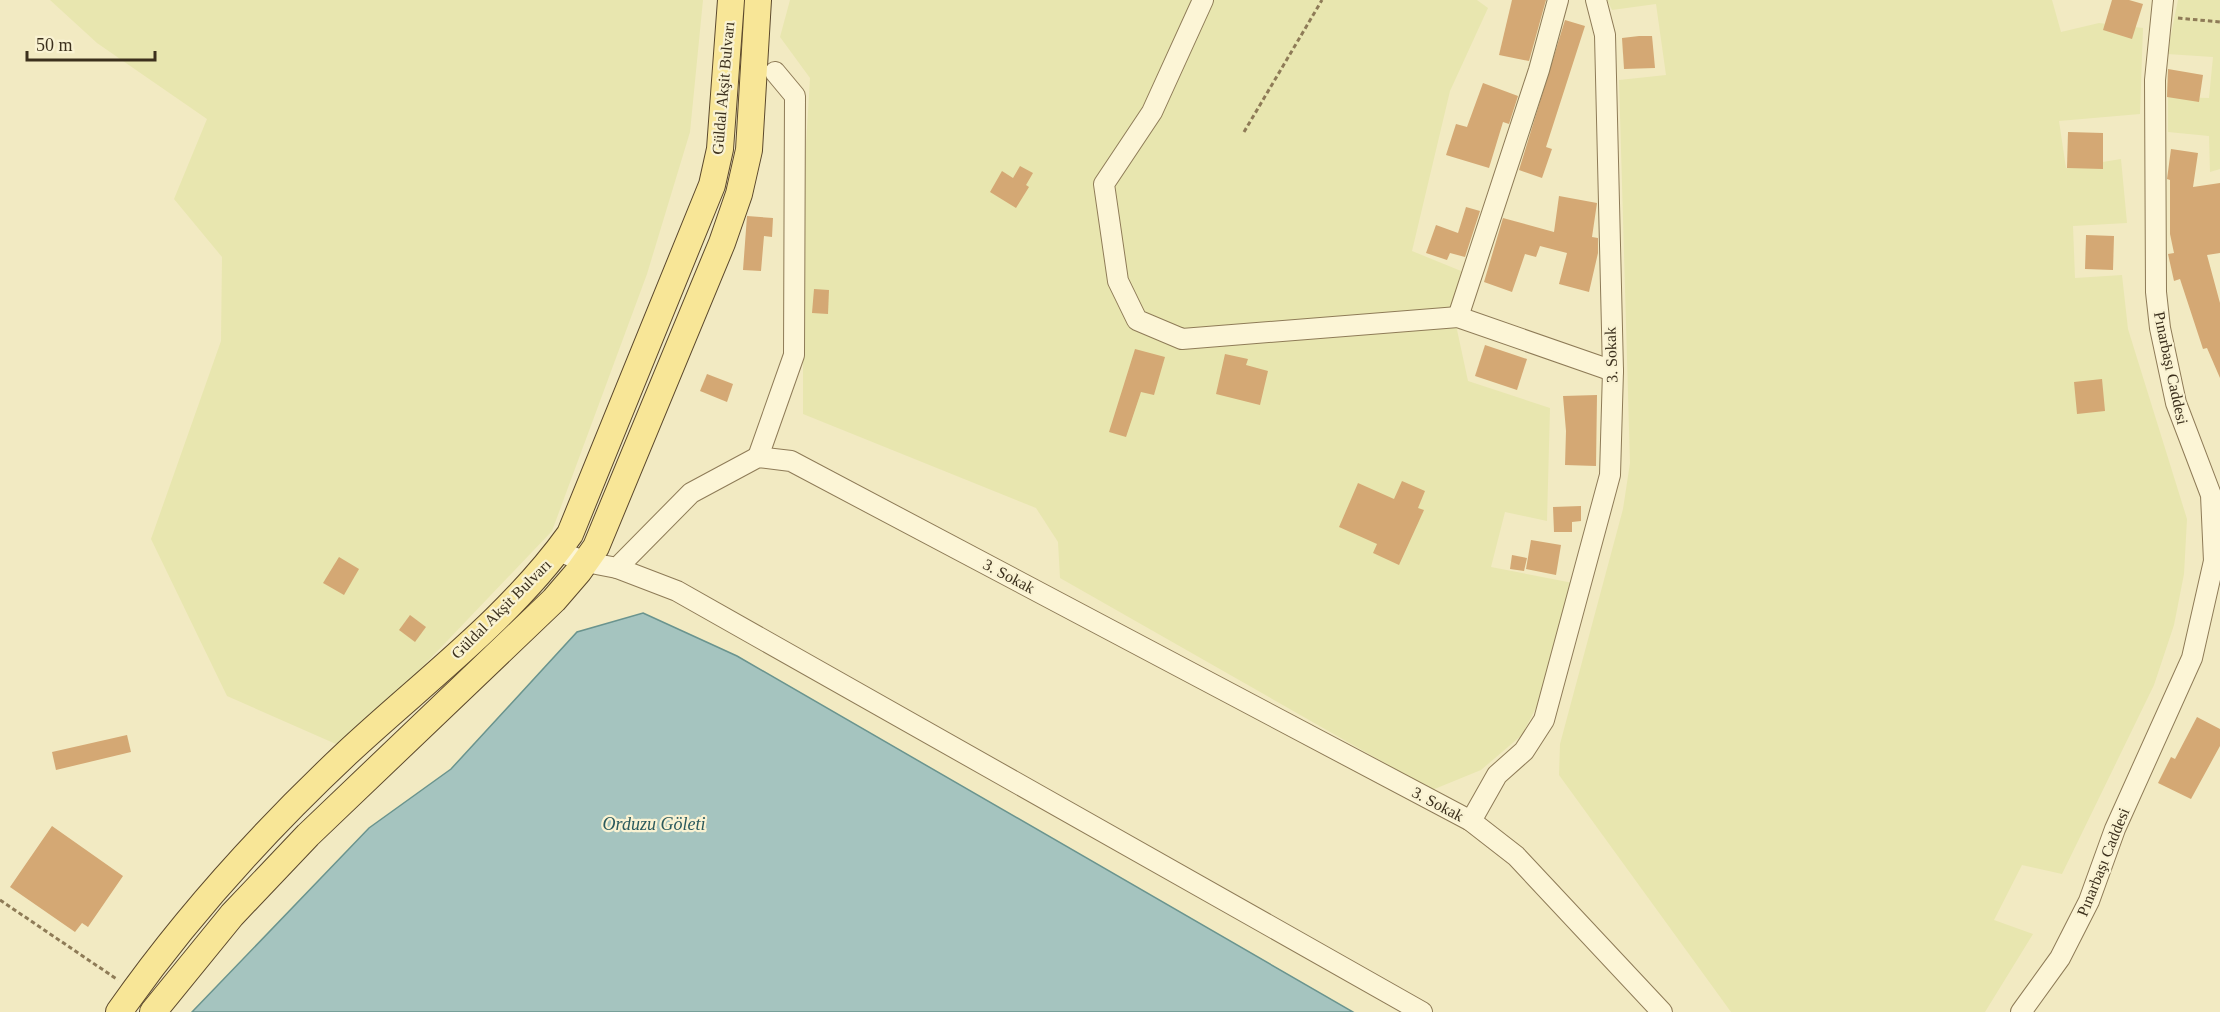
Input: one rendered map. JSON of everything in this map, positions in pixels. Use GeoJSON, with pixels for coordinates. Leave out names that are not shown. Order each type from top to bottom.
{"type":"FeatureCollection","features":[{"type":"Feature","properties":{"kind":"main road","name":"Güldal Akşit Bulvarı"},"geometry":{"type":"LineString","coordinates":[[119,1012],[222,884],[290,809],[347,753],[533,582],[570,534],[589,493],[712,185],[720,149],[731,0]]}},
{"type":"Feature","properties":{"kind":"main road","name":"Güldal Akşit Bulvarı"},"geometry":{"type":"LineString","coordinates":[[153,1012],[232,915],[308,835],[554,600],[586,561],[601,537],[722,243],[739,194],[749,150],[758,0]]}},
{"type":"Feature","properties":{"kind":"street"},"geometry":{"type":"LineString","coordinates":[[1203,0],[1152,112],[1104,184],[1118,281],[1137,320],[1182,339],[1458,317],[1613,371]]}},
{"type":"Feature","properties":{"kind":"street"},"geometry":{"type":"LineString","coordinates":[[1458,317],[1539,70],[1558,0]]}},
{"type":"Feature","properties":{"kind":"street","name":"3. Sokak"},"geometry":{"type":"LineString","coordinates":[[1471,821],[1497,775],[1524,751],[1535,736],[1546,711],[1610,475],[1613,371],[1605,35],[1596,0]]}},
{"type":"Feature","properties":{"kind":"street","name":"Pınarbaşı Caddesi"},"geometry":{"type":"LineString","coordinates":[[2020,1012],[2060,958],[2076,931],[2115,829],[2192,658],[2214,561],[2215,500],[2176,402],[2160,328],[2156,292],[2155,80],[2162,8]]}},
{"type":"Feature","properties":{"kind":"street"},"geometry":{"type":"LineString","coordinates":[[617,568],[691,492],[758,457],[794,355],[795,96],[775,72]]}},
{"type":"Feature","properties":{"kind":"street","name":"3. Sokak"},"geometry":{"type":"LineString","coordinates":[[758,457],[791,461],[1471,821],[1516,856],[1662,1012]]}},
{"type":"Feature","properties":{"kind":"street"},"geometry":{"type":"LineString","coordinates":[[558,551],[586,561],[617,568],[677,591],[1422,1012]]}},
{"type":"Feature","properties":{"kind":"path"},"geometry":{"type":"LineString","coordinates":[[1244,132],[1322,0]]}},
{"type":"Feature","properties":{"kind":"path"},"geometry":{"type":"LineString","coordinates":[[2162,8],[2220,22]]}},
{"type":"Feature","properties":{"kind":"path"},"geometry":{"type":"LineString","coordinates":[[0,900],[135,991]]}},
{"type":"Feature","properties":{"kind":"shaded area"},"geometry":{"type":"Polygon","coordinates":[[[50,0],[703,0],[690,132],[647,274],[552,531],[345,748],[227,696],[151,539],[221,341],[222,257],[174,199],[207,119],[97,43],[50,0]]]}},
{"type":"Feature","properties":{"kind":"shaded area"},"geometry":{"type":"Polygon","coordinates":[[[790,0],[1477,0],[1488,8],[1450,91],[1412,251],[1466,273],[1453,311],[1468,381],[1550,408],[1547,521],[1505,512],[1491,567],[1573,583],[1541,698],[1522,735],[1481,770],[1432,790],[1060,578],[1058,542],[1036,508],[803,414],[803,195],[810,78],[780,37],[790,0]]]}},
{"type":"Feature","properties":{"kind":"shaded area"},"geometry":{"type":"Polygon","coordinates":[[[1607,0],[2052,0],[2061,32],[2099,23],[2143,28],[2140,114],[2059,121],[2066,168],[2121,159],[2127,223],[2073,226],[2075,278],[2122,275],[2128,329],[2187,519],[2184,574],[2174,625],[2154,685],[2062,874],[2022,865],[1994,920],[2033,934],[1985,1012],[1731,1012],[1559,775],[1560,744],[1623,509],[1630,463],[1619,80],[1666,75],[1656,4],[1612,10],[1607,0]]]}},
{"type":"Feature","properties":{"kind":"shaded area"},"geometry":{"type":"Polygon","coordinates":[[[2178,0],[2220,0],[2220,169],[2210,172],[2209,136],[2168,132],[2168,97],[2209,98],[2213,57],[2167,54],[2178,0]]]}},
{"type":"Feature","properties":{"kind":"water","name":"Orduzu Göleti"},"geometry":{"type":"Polygon","coordinates":[[[643,613],[737,656],[1353,1012],[192,1012],[369,828],[451,769],[577,632],[643,613]]]}},
{"type":"Feature","properties":{"kind":"building"},"geometry":{"type":"Polygon","coordinates":[[[1512,0],[1546,0],[1529,61],[1499,55],[1512,0]]]}},
{"type":"Feature","properties":{"kind":"building"},"geometry":{"type":"Polygon","coordinates":[[[2112,0],[2129,0],[2143,4],[2132,39],[2103,30],[2112,0]]]}},
{"type":"Feature","properties":{"kind":"building"},"geometry":{"type":"Polygon","coordinates":[[[1565,20],[1585,26],[1546,147],[1552,149],[1542,178],[1519,170],[1565,20]]]}},
{"type":"Feature","properties":{"kind":"building"},"geometry":{"type":"Polygon","coordinates":[[[1652,36],[1655,68],[1624,69],[1622,38],[1652,36]]]}},
{"type":"Feature","properties":{"kind":"building"},"geometry":{"type":"Polygon","coordinates":[[[2168,69],[2203,75],[2199,102],[2167,97],[2168,69]]]}},
{"type":"Feature","properties":{"kind":"building"},"geometry":{"type":"Polygon","coordinates":[[[1483,83],[1518,96],[1509,124],[1503,122],[1489,168],[1446,155],[1456,124],[1467,127],[1483,83]]]}},
{"type":"Feature","properties":{"kind":"building"},"geometry":{"type":"Polygon","coordinates":[[[2068,132],[2103,133],[2103,169],[2067,168],[2068,132]]]}},
{"type":"Feature","properties":{"kind":"building"},"geometry":{"type":"Polygon","coordinates":[[[2171,149],[2198,153],[2193,187],[2220,183],[2220,253],[2207,255],[2220,303],[2220,378],[2207,348],[2203,349],[2180,279],[2174,281],[2168,254],[2174,253],[2170,234],[2170,180],[2167,179],[2171,149]]]}},
{"type":"Feature","properties":{"kind":"building"},"geometry":{"type":"Polygon","coordinates":[[[1020,166],[1033,173],[1026,185],[1029,187],[1016,208],[990,192],[1002,171],[1013,178],[1020,166]]]}},
{"type":"Feature","properties":{"kind":"building"},"geometry":{"type":"Polygon","coordinates":[[[1559,196],[1597,203],[1592,237],[1598,238],[1598,253],[1589,292],[1559,284],[1567,253],[1540,246],[1536,257],[1525,254],[1512,292],[1484,282],[1503,218],[1554,232],[1559,196]]]}},
{"type":"Feature","properties":{"kind":"building"},"geometry":{"type":"Polygon","coordinates":[[[1466,207],[1480,211],[1465,257],[1450,253],[1447,260],[1426,253],[1436,225],[1458,233],[1466,207]]]}},
{"type":"Feature","properties":{"kind":"building"},"geometry":{"type":"Polygon","coordinates":[[[747,216],[773,218],[772,237],[764,236],[761,271],[743,270],[747,216]]]}},
{"type":"Feature","properties":{"kind":"building"},"geometry":{"type":"Polygon","coordinates":[[[2086,235],[2114,236],[2113,270],[2085,269],[2086,235]]]}},
{"type":"Feature","properties":{"kind":"building"},"geometry":{"type":"Polygon","coordinates":[[[814,289],[829,290],[828,314],[812,313],[814,289]]]}},
{"type":"Feature","properties":{"kind":"building"},"geometry":{"type":"Polygon","coordinates":[[[1485,345],[1527,359],[1517,390],[1475,376],[1485,345]]]}},
{"type":"Feature","properties":{"kind":"building"},"geometry":{"type":"Polygon","coordinates":[[[1135,349],[1165,357],[1154,395],[1141,392],[1126,437],[1109,432],[1135,349]]]}},
{"type":"Feature","properties":{"kind":"building"},"geometry":{"type":"Polygon","coordinates":[[[1225,354],[1248,359],[1246,365],[1268,371],[1260,405],[1216,394],[1225,354]]]}},
{"type":"Feature","properties":{"kind":"building"},"geometry":{"type":"Polygon","coordinates":[[[707,374],[733,384],[727,402],[700,391],[707,374]]]}},
{"type":"Feature","properties":{"kind":"building"},"geometry":{"type":"Polygon","coordinates":[[[2102,379],[2105,411],[2077,414],[2074,382],[2102,379]]]}},
{"type":"Feature","properties":{"kind":"building"},"geometry":{"type":"Polygon","coordinates":[[[1597,395],[1596,466],[1565,465],[1566,431],[1563,396],[1597,395]]]}},
{"type":"Feature","properties":{"kind":"building"},"geometry":{"type":"Polygon","coordinates":[[[1402,481],[1425,491],[1418,508],[1424,510],[1399,565],[1373,553],[1377,544],[1339,527],[1358,483],[1394,499],[1402,481]]]}},
{"type":"Feature","properties":{"kind":"building"},"geometry":{"type":"Polygon","coordinates":[[[1581,506],[1581,521],[1572,522],[1572,532],[1554,532],[1553,507],[1581,506]]]}},
{"type":"Feature","properties":{"kind":"building"},"geometry":{"type":"Polygon","coordinates":[[[1531,540],[1561,545],[1556,575],[1526,569],[1531,540]]]}},
{"type":"Feature","properties":{"kind":"building"},"geometry":{"type":"Polygon","coordinates":[[[1512,555],[1527,558],[1524,571],[1510,569],[1512,555]]]}},
{"type":"Feature","properties":{"kind":"building"},"geometry":{"type":"Polygon","coordinates":[[[339,557],[359,569],[344,595],[323,583],[339,557]]]}},
{"type":"Feature","properties":{"kind":"building"},"geometry":{"type":"Polygon","coordinates":[[[410,615],[426,627],[415,642],[399,630],[410,615]]]}},
{"type":"Feature","properties":{"kind":"building"},"geometry":{"type":"Polygon","coordinates":[[[2197,717],[2220,729],[2220,746],[2191,799],[2158,783],[2171,757],[2175,759],[2197,717]]]}},
{"type":"Feature","properties":{"kind":"building"},"geometry":{"type":"Polygon","coordinates":[[[127,735],[131,752],[56,770],[52,752],[127,735]]]}},
{"type":"Feature","properties":{"kind":"building"},"geometry":{"type":"Polygon","coordinates":[[[52,826],[123,876],[88,927],[82,923],[75,932],[10,887],[52,826]]]}}]}
